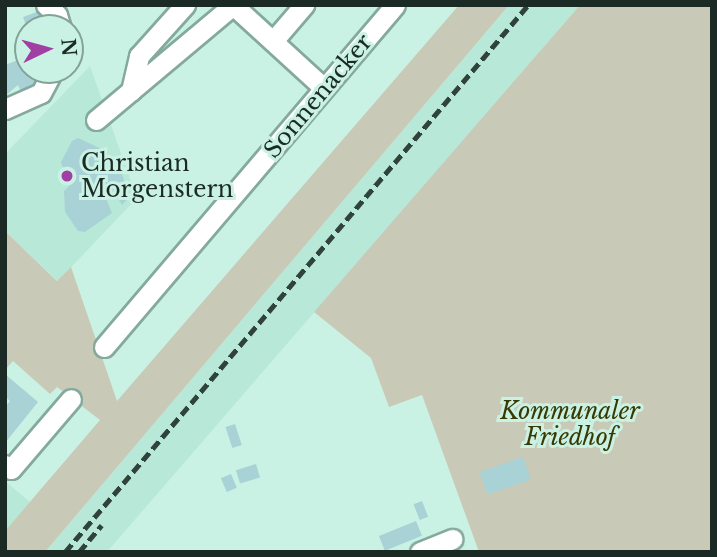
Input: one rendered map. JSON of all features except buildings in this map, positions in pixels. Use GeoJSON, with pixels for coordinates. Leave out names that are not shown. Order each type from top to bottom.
{"type":"FeatureCollection","features":[{"type":"Feature","properties":{"kind":"street"},"geometry":{"type":"LineString","coordinates":[[131,91],[139,56],[185,5]]}},
{"type":"Feature","properties":{"kind":"street"},"geometry":{"type":"LineString","coordinates":[[96,120],[233,5],[324,88]]}},
{"type":"Feature","properties":{"kind":"street"},"geometry":{"type":"LineString","coordinates":[[272,41],[304,5]]}},
{"type":"Feature","properties":{"kind":"street","name":"Sonnenacker"},"geometry":{"type":"LineString","coordinates":[[104,347],[395,5]]}},
{"type":"Feature","properties":{"kind":"street"},"geometry":{"type":"LineString","coordinates":[[5,109],[41,93],[46,84]]}},
{"type":"Feature","properties":{"kind":"street"},"geometry":{"type":"LineString","coordinates":[[5,465],[11,470],[71,398]]}},
{"type":"Feature","properties":{"kind":"street"},"geometry":{"type":"LineString","coordinates":[[420,552],[453,539]]}},
{"type":"Feature","properties":{"kind":"shaded area"},"geometry":{"type":"Polygon","coordinates":[[[509,5],[580,5],[107,552],[45,552],[509,5]]]}},
{"type":"Feature","properties":{"kind":"shaded area","name":"Christian Morgenstern"},"geometry":{"type":"Polygon","coordinates":[[[90,66],[137,198],[58,281],[5,231],[5,154],[73,84],[84,84],[84,72],[90,66]]]}},
{"type":"Feature","properties":{"kind":"shaded area"},"geometry":{"type":"Polygon","coordinates":[[[5,481],[30,502],[5,531],[5,481]]]}},
{"type":"Feature","properties":{"kind":"green space"},"geometry":{"type":"Polygon","coordinates":[[[459,5],[509,5],[45,552],[5,552],[5,531],[100,420],[57,387],[50,394],[13,361],[5,370],[5,231],[57,281],[71,267],[117,401],[459,5]]]}},
{"type":"Feature","properties":{"kind":"green space","name":"Kommunaler Friedhof"},"geometry":{"type":"Polygon","coordinates":[[[580,5],[712,5],[712,552],[479,552],[422,395],[389,407],[371,358],[314,312],[580,5]]]}},
{"type":"Feature","properties":{"kind":"railway"},"geometry":{"type":"LineString","coordinates":[[65,552],[528,5]]}},
{"type":"Feature","properties":{"kind":"railway"},"geometry":{"type":"LineString","coordinates":[[79,552],[102,525]]}},
{"type":"Feature","properties":{"kind":"place","name":"Christian Morgenstern"},"geometry":{"type":"Point","coordinates":[67,176]}}]}
